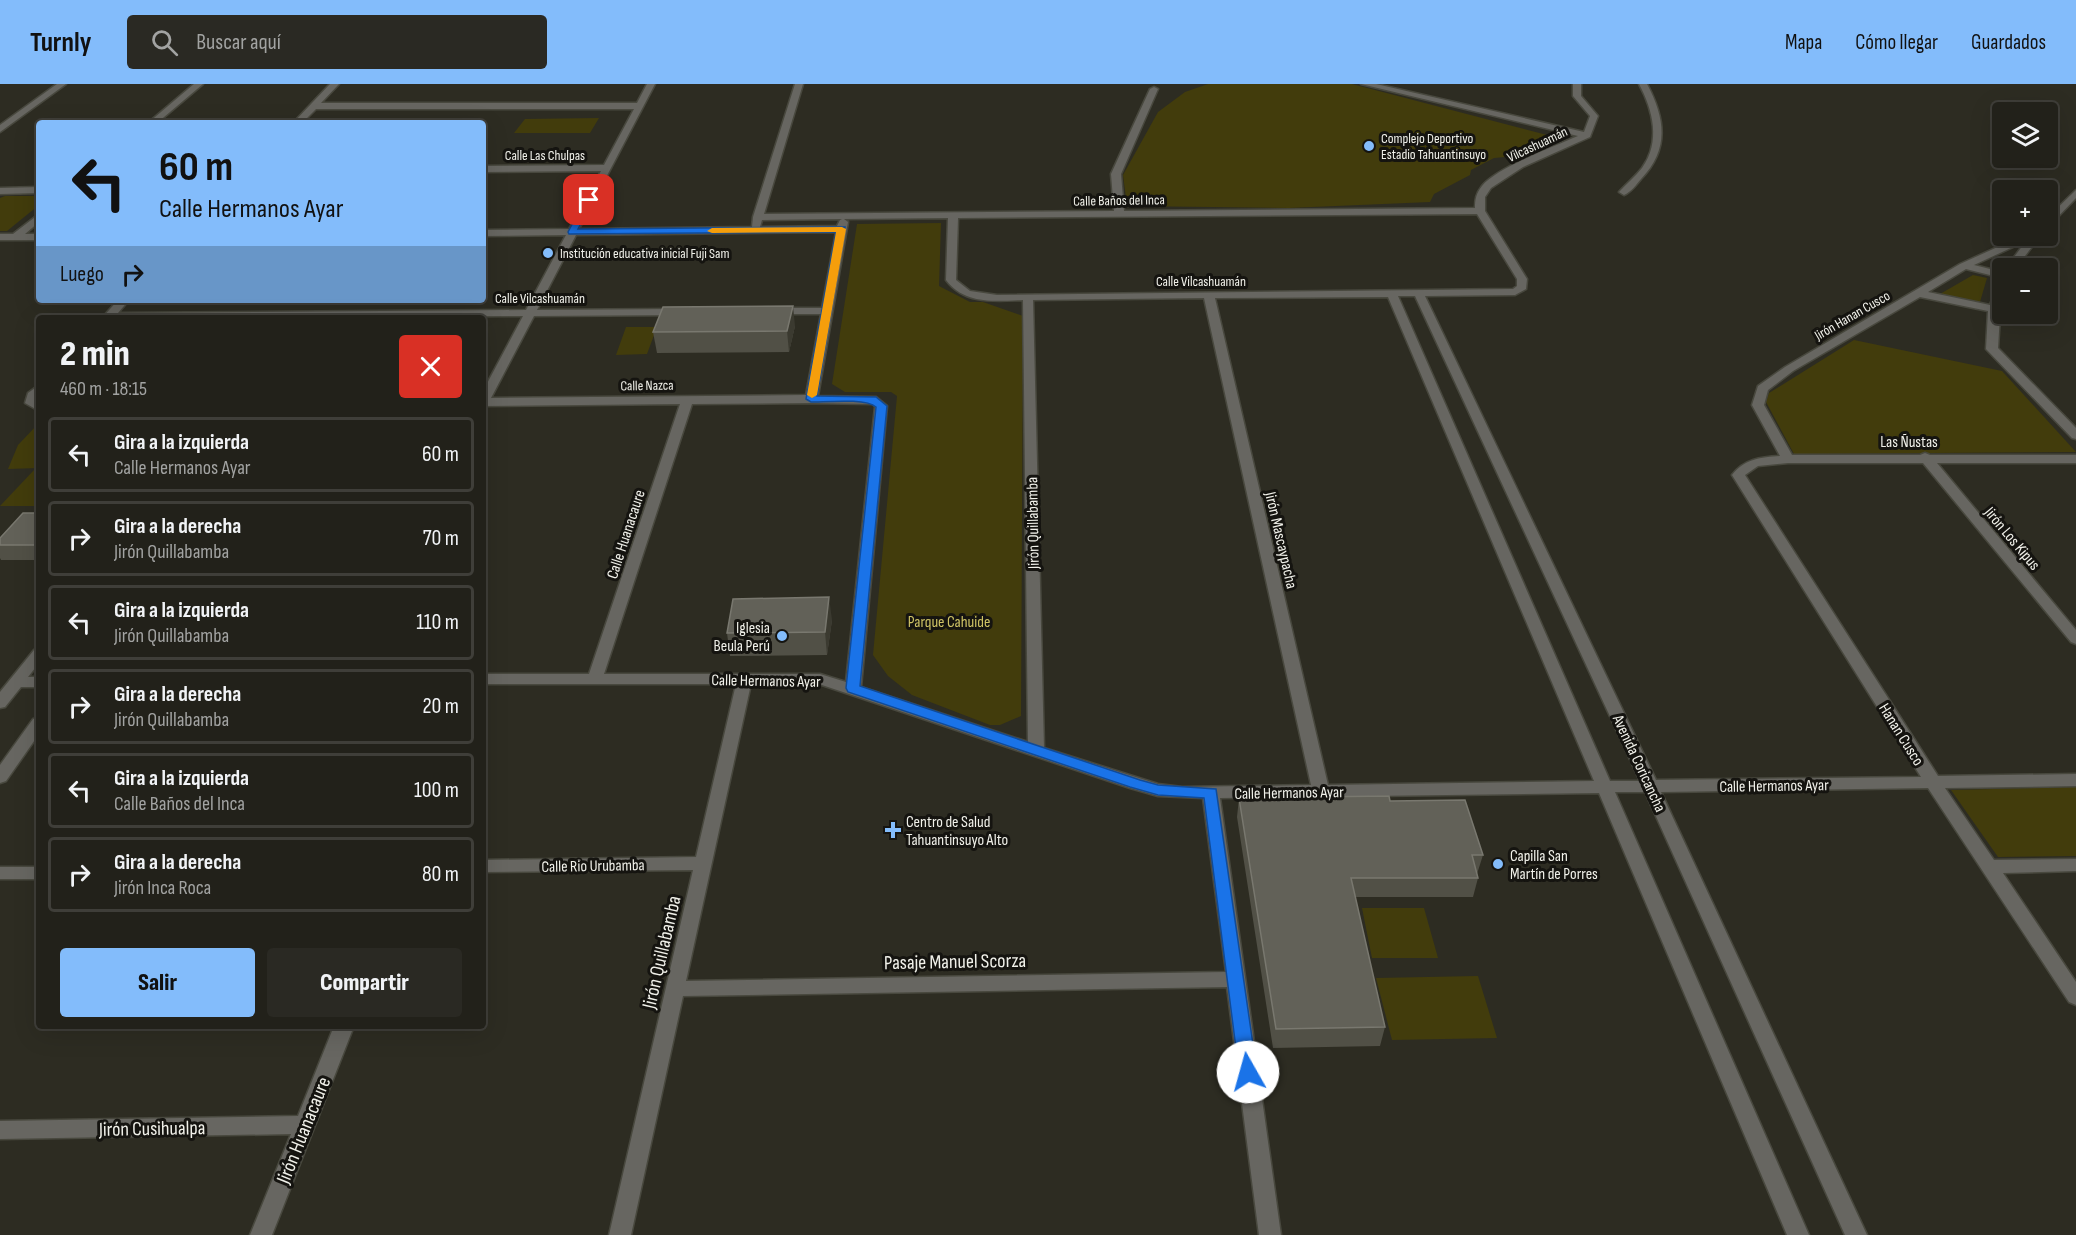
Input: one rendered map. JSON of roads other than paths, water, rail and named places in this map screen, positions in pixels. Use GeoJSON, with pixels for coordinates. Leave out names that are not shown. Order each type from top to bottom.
{"type":"FeatureCollection","features":[{"type":"Feature","properties":{"kind":"street"},"geometry":{"type":"LineString","coordinates":[[0,129],[62,84]]}},
{"type":"Feature","properties":{"kind":"street"},"geometry":{"type":"LineString","coordinates":[[156,120],[199,84]]}},
{"type":"Feature","properties":{"kind":"street"},"geometry":{"type":"LineString","coordinates":[[300,120],[335,84]]}},
{"type":"Feature","properties":{"kind":"street"},"geometry":{"type":"LineString","coordinates":[[486,396],[651,84]]}},
{"type":"Feature","properties":{"kind":"street"},"geometry":{"type":"LineString","coordinates":[[754,230],[798,84]]}},
{"type":"Feature","properties":{"kind":"street"},"geometry":{"type":"LineString","coordinates":[[1365,84],[1587,135]]}},
{"type":"Feature","properties":{"kind":"street","name":"Vilcashuamán"},"geometry":{"type":"LineString","coordinates":[[1479,210],[1480,196],[1487,186],[1520,165],[1587,135],[1594,116],[1577,96],[1577,84]]}},
{"type":"Feature","properties":{"kind":"street"},"geometry":{"type":"LineString","coordinates":[[1624,192],[1646,169],[1658,146],[1654,105],[1644,84]]}},
{"type":"Feature","properties":{"kind":"street"},"geometry":{"type":"LineString","coordinates":[[1119,214],[1116,174],[1154,89]]}},
{"type":"Feature","properties":{"kind":"street"},"geometry":{"type":"LineString","coordinates":[[313,106],[639,106]]}},
{"type":"Feature","properties":{"kind":"street","name":"Calle Las Chulpas"},"geometry":{"type":"LineString","coordinates":[[486,169],[606,168]]}},
{"type":"Feature","properties":{"kind":"street"},"geometry":{"type":"LineString","coordinates":[[0,190],[36,190]]}},
{"type":"Feature","properties":{"kind":"street"},"geometry":{"type":"LineString","coordinates":[[2058,212],[2076,193]]}},
{"type":"Feature","properties":{"kind":"street","name":"Calle Baños del Inca"},"geometry":{"type":"LineString","coordinates":[[758,217],[1479,210]]}},
{"type":"Feature","properties":{"kind":"street","name":"Calle Vilcashuamán"},"geometry":{"type":"LineString","coordinates":[[953,215],[951,280],[955,287],[973,295],[1209,296],[1515,292],[1522,287],[1522,279],[1479,210]]}},
{"type":"Feature","properties":{"kind":"street"},"geometry":{"type":"LineString","coordinates":[[844,216],[811,399],[864,399],[876,401],[881,406],[853,688]]}},
{"type":"Feature","properties":{"kind":"street"},"geometry":{"type":"LineString","coordinates":[[15,237],[36,220]]}},
{"type":"Feature","properties":{"kind":"street"},"geometry":{"type":"LineString","coordinates":[[486,233],[842,229]]}},
{"type":"Feature","properties":{"kind":"street"},"geometry":{"type":"LineString","coordinates":[[0,237],[36,237]]}},
{"type":"Feature","properties":{"kind":"street","name":"Jirón Hanan Cusco"},"geometry":{"type":"LineString","coordinates":[[1788,459],[1758,405],[1762,388],[1789,369],[1964,266],[2007,246]]}},
{"type":"Feature","properties":{"kind":"street"},"geometry":{"type":"LineString","coordinates":[[1964,266],[1992,272]]}},
{"type":"Feature","properties":{"kind":"street"},"geometry":{"type":"LineString","coordinates":[[1918,293],[1992,309]]}},
{"type":"Feature","properties":{"kind":"street"},"geometry":{"type":"LineString","coordinates":[[1392,294],[1798,1235]]}},
{"type":"Feature","properties":{"kind":"street","name":"Avenida Coricancha"},"geometry":{"type":"LineString","coordinates":[[1419,294],[1651,787],[1856,1235]]}},
{"type":"Feature","properties":{"kind":"street","name":"Jirón Mascaypacha"},"geometry":{"type":"LineString","coordinates":[[1209,296],[1322,792]]}},
{"type":"Feature","properties":{"kind":"street","name":"Jirón Quillabamba"},"geometry":{"type":"LineString","coordinates":[[1028,297],[1036,750]]}},
{"type":"Feature","properties":{"kind":"street"},"geometry":{"type":"LineString","coordinates":[[110,315],[121,303]]}},
{"type":"Feature","properties":{"kind":"street"},"geometry":{"type":"LineString","coordinates":[[756,311],[827,311]]}},
{"type":"Feature","properties":{"kind":"street","name":"Calle Vilcashuamán"},"geometry":{"type":"LineString","coordinates":[[319,315],[696,312]]}},
{"type":"Feature","properties":{"kind":"street"},"geometry":{"type":"LineString","coordinates":[[1993,324],[1992,349],[2076,435]]}},
{"type":"Feature","properties":{"kind":"street"},"geometry":{"type":"LineString","coordinates":[[36,392],[32,396],[31,403],[36,406]]}},
{"type":"Feature","properties":{"kind":"street","name":"Calle Nazca"},"geometry":{"type":"LineString","coordinates":[[486,402],[811,399]]}},
{"type":"Feature","properties":{"kind":"street","name":"Calle Huanacaure"},"geometry":{"type":"LineString","coordinates":[[595,679],[687,400]]}},
{"type":"Feature","properties":{"kind":"street","name":"Las Ñustas"},"geometry":{"type":"LineString","coordinates":[[1744,467],[1758,462],[1788,459],[1925,457],[2076,459]]}},
{"type":"Feature","properties":{"kind":"street","name":"Jirón Los Kipus"},"geometry":{"type":"LineString","coordinates":[[1925,457],[2076,639]]}},
{"type":"Feature","properties":{"kind":"street","name":"Hanan Cusco"},"geometry":{"type":"LineString","coordinates":[[1744,467],[1738,476],[1933,782],[2076,997]]}},
{"type":"Feature","properties":{"kind":"street"},"geometry":{"type":"LineString","coordinates":[[0,703],[36,657]]}},
{"type":"Feature","properties":{"kind":"street","name":"Jirón Quillabamba"},"geometry":{"type":"LineString","coordinates":[[620,1235],[745,678]]}},
{"type":"Feature","properties":{"kind":"street","name":"Calle Hermanos Ayar"},"geometry":{"type":"LineString","coordinates":[[486,679],[805,678],[826,681],[1158,790],[1211,793],[1322,792],[2076,780]]}},
{"type":"Feature","properties":{"kind":"street"},"geometry":{"type":"LineString","coordinates":[[17,681],[36,682]]}},
{"type":"Feature","properties":{"kind":"street"},"geometry":{"type":"LineString","coordinates":[[0,777],[36,727]]}},
{"type":"Feature","properties":{"kind":"street"},"geometry":{"type":"LineString","coordinates":[[1211,793],[1270,1235]]}},
{"type":"Feature","properties":{"kind":"street","name":"Calle Rio Urubamba"},"geometry":{"type":"LineString","coordinates":[[486,866],[704,863]]}},
{"type":"Feature","properties":{"kind":"street"},"geometry":{"type":"LineString","coordinates":[[1989,867],[2076,865]]}},
{"type":"Feature","properties":{"kind":"street"},"geometry":{"type":"LineString","coordinates":[[0,873],[36,873]]}},
{"type":"Feature","properties":{"kind":"street","name":"Pasaje Manuel Scorza"},"geometry":{"type":"LineString","coordinates":[[676,989],[1236,979]]}},
{"type":"Feature","properties":{"kind":"street","name":"Jirón Huanacaure"},"geometry":{"type":"LineString","coordinates":[[261,1235],[343,1029]]}},
{"type":"Feature","properties":{"kind":"street","name":"Jirón Cusihualpa"},"geometry":{"type":"LineString","coordinates":[[0,1130],[305,1125]]}},
{"type":"Feature","properties":{"kind":"place","name":"Complejo Deportivo Estadio Tahuantinsuyo"},"geometry":{"type":"Point","coordinates":[1369,146]}},
{"type":"Feature","properties":{"kind":"place","name":"Institución educativa inicial Fuji Sam"},"geometry":{"type":"Point","coordinates":[548,253]}},
{"type":"Feature","properties":{"kind":"place","name":"Iglesia Beula Perú"},"geometry":{"type":"Point","coordinates":[782,636]}},
{"type":"Feature","properties":{"kind":"place","name":"Centro de Salud Tahuantinsuyo Alto"},"geometry":{"type":"Point","coordinates":[893,830]}},
{"type":"Feature","properties":{"kind":"place","name":"Capilla San Martín de Porres"},"geometry":{"type":"Point","coordinates":[1498,864]}},
{"type":"Feature","properties":{"kind":"park label","name":"Parque Cahuide"},"geometry":{"type":"Point","coordinates":[949,621]}}]}
